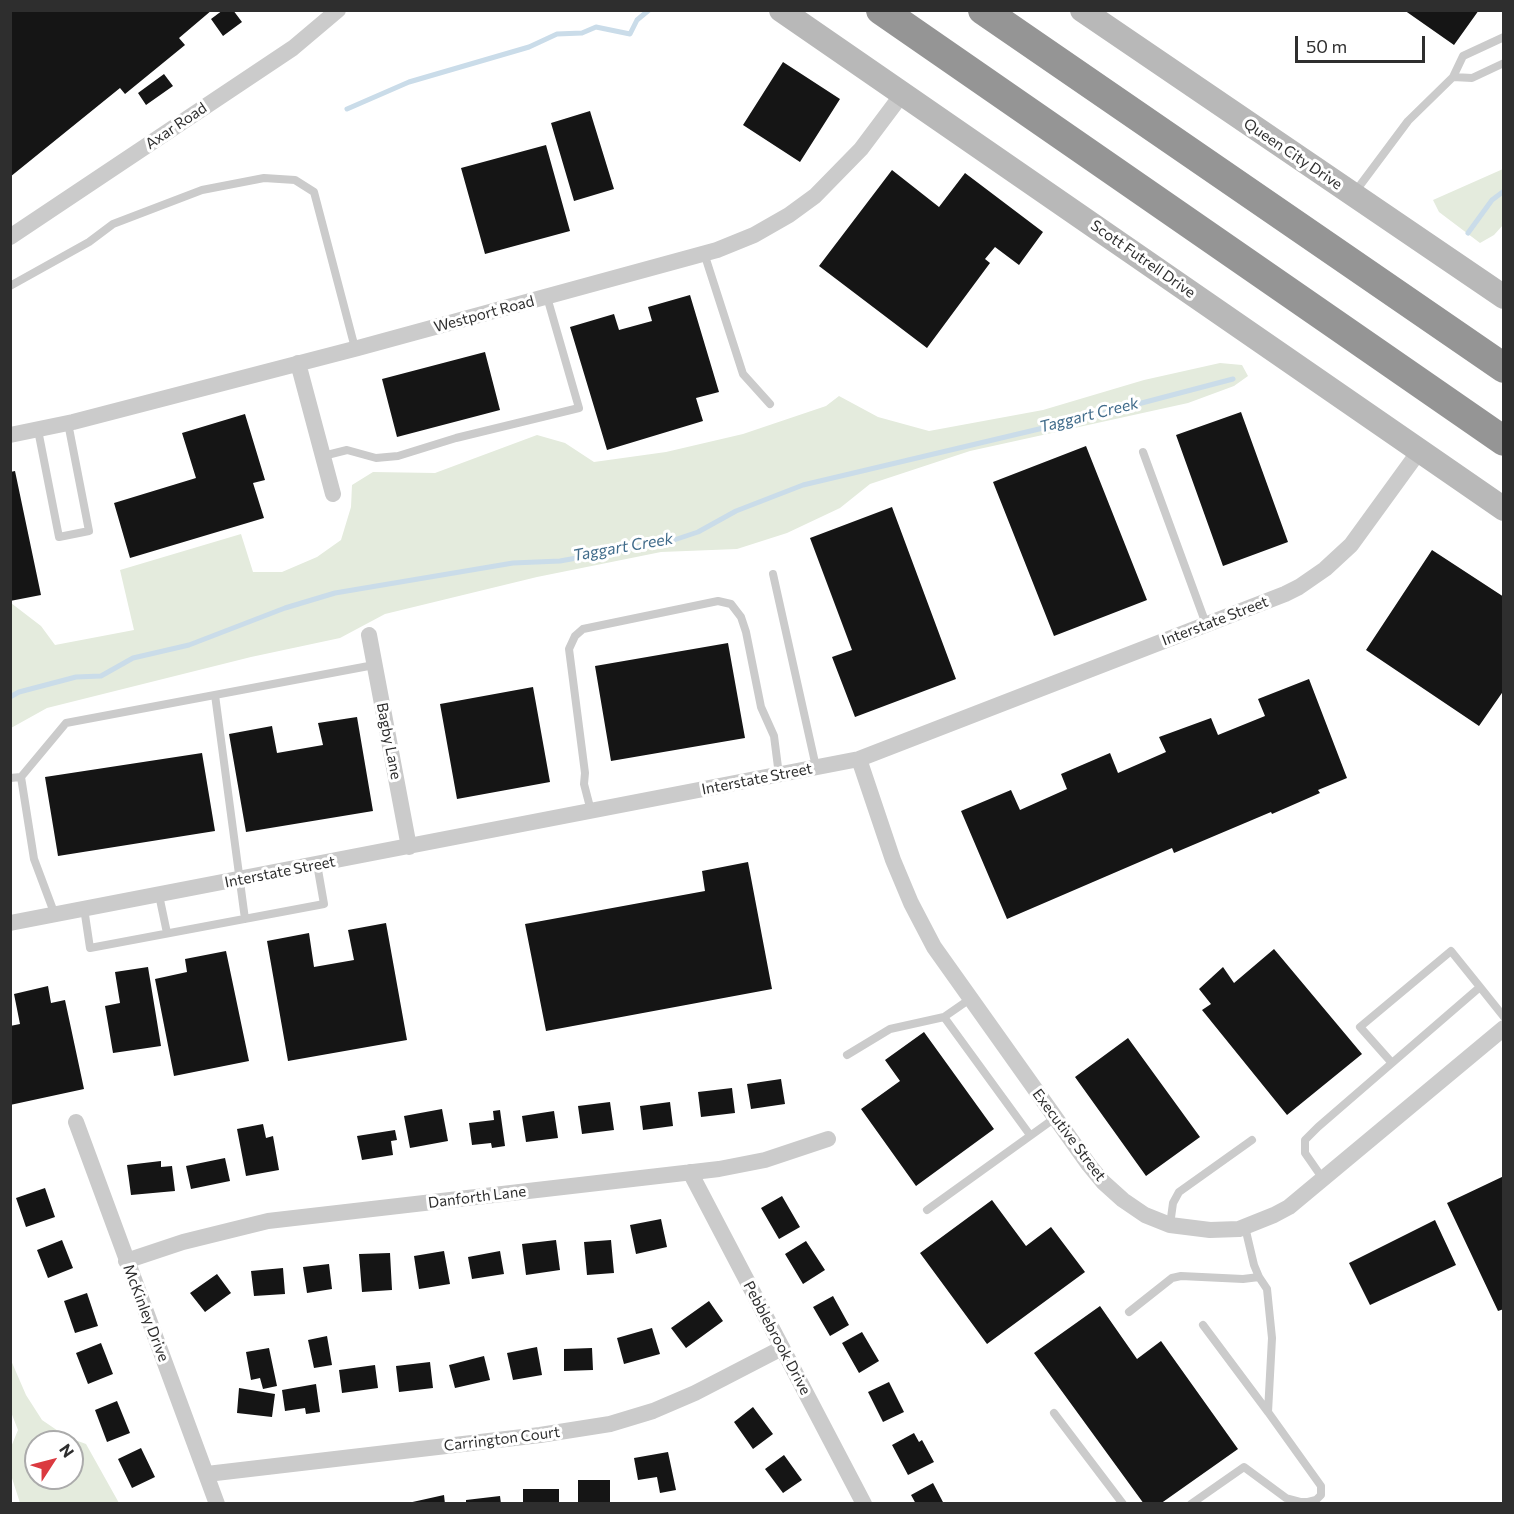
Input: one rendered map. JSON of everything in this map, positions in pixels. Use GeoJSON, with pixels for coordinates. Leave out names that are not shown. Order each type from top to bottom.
{"type":"FeatureCollection","features":[{"type":"Feature","properties":{"kind":"highway"},"geometry":{"type":"LineString","coordinates":[[881,10],[1503,441]]}},
{"type":"Feature","properties":{"kind":"highway"},"geometry":{"type":"LineString","coordinates":[[983,10],[1503,368]]}},
{"type":"Feature","properties":{"kind":"street","name":"Axar Road"},"geometry":{"type":"LineString","coordinates":[[10,237],[293,48],[338,10]]}},
{"type":"Feature","properties":{"kind":"street","name":"Scott Futrell Drive"},"geometry":{"type":"LineString","coordinates":[[781,10],[1503,509]]}},
{"type":"Feature","properties":{"kind":"street","name":"Queen City Drive"},"geometry":{"type":"LineString","coordinates":[[1082,10],[1503,295]]}},
{"type":"Feature","properties":{"kind":"street","name":"Westport Road"},"geometry":{"type":"LineString","coordinates":[[10,435],[68,423],[547,297],[704,253],[754,235],[815,196],[861,149],[903,93]]}},
{"type":"Feature","properties":{"kind":"street"},"geometry":{"type":"LineString","coordinates":[[298,363],[333,494]]}},
{"type":"Feature","properties":{"kind":"street","name":"Interstate Street"},"geometry":{"type":"LineString","coordinates":[[10,923],[859,759],[1285,594],[1325,569],[1351,546],[1420,450]]}},
{"type":"Feature","properties":{"kind":"street","name":"Bagby Lane"},"geometry":{"type":"LineString","coordinates":[[369,634],[409,847]]}},
{"type":"Feature","properties":{"kind":"street","name":"Executive Street"},"geometry":{"type":"LineString","coordinates":[[859,759],[881,828],[910,903],[934,947],[1089,1165],[1116,1194],[1145,1215],[1170,1225],[1210,1230],[1245,1227],[1274,1215],[1289,1207],[1503,1028]]}},
{"type":"Feature","properties":{"kind":"street","name":"McKinley Drive"},"geometry":{"type":"LineString","coordinates":[[76,1122],[218,1503]]}},
{"type":"Feature","properties":{"kind":"street","name":"Danforth Lane"},"geometry":{"type":"LineString","coordinates":[[126,1261],[183,1242],[268,1221],[690,1172],[765,1160],[828,1139]]}},
{"type":"Feature","properties":{"kind":"street","name":"Pebblebrook Drive"},"geometry":{"type":"LineString","coordinates":[[690,1172],[864,1503]]}},
{"type":"Feature","properties":{"kind":"street","name":"Carrington Court"},"geometry":{"type":"LineString","coordinates":[[207,1474],[540,1435],[610,1424],[653,1411],[695,1393],[782,1348]]}},
{"type":"Feature","properties":{"kind":"lane"},"geometry":{"type":"LineString","coordinates":[[1353,195],[1408,121],[1454,77],[1463,56],[1503,37]]}},
{"type":"Feature","properties":{"kind":"lane"},"geometry":{"type":"LineString","coordinates":[[1454,77],[1472,78],[1503,63]]}},
{"type":"Feature","properties":{"kind":"lane"},"geometry":{"type":"LineString","coordinates":[[10,286],[89,242],[113,224],[202,190],[264,178],[295,180],[314,192],[355,348]]}},
{"type":"Feature","properties":{"kind":"lane"},"geometry":{"type":"LineString","coordinates":[[704,253],[743,375],[770,404]]}},
{"type":"Feature","properties":{"kind":"lane"},"geometry":{"type":"LineString","coordinates":[[323,456],[347,450],[376,458],[398,456],[456,438],[579,408],[547,297]]}},
{"type":"Feature","properties":{"kind":"lane"},"geometry":{"type":"LineString","coordinates":[[38,430],[58,537],[89,531],[68,423]]}},
{"type":"Feature","properties":{"kind":"lane"},"geometry":{"type":"LineString","coordinates":[[1143,452],[1206,624]]}},
{"type":"Feature","properties":{"kind":"lane"},"geometry":{"type":"LineString","coordinates":[[773,574],[816,767]]}},
{"type":"Feature","properties":{"kind":"lane"},"geometry":{"type":"LineString","coordinates":[[591,811],[584,784],[585,773],[569,649],[575,636],[583,628],[718,601],[730,604],[744,624],[761,707],[774,736],[779,775]]}},
{"type":"Feature","properties":{"kind":"lane"},"geometry":{"type":"LineString","coordinates":[[10,778],[21,777],[66,723],[374,665]]}},
{"type":"Feature","properties":{"kind":"lane"},"geometry":{"type":"LineString","coordinates":[[215,695],[246,919]]}},
{"type":"Feature","properties":{"kind":"lane"},"geometry":{"type":"LineString","coordinates":[[21,777],[34,859],[55,915]]}},
{"type":"Feature","properties":{"kind":"lane"},"geometry":{"type":"LineString","coordinates":[[84,908],[90,948],[246,919],[324,904],[317,864]]}},
{"type":"Feature","properties":{"kind":"lane"},"geometry":{"type":"LineString","coordinates":[[159,895],[167,933]]}},
{"type":"Feature","properties":{"kind":"lane"},"geometry":{"type":"LineString","coordinates":[[1392,1063],[1360,1027],[1450,951],[1503,1017]]}},
{"type":"Feature","properties":{"kind":"lane"},"geometry":{"type":"LineString","coordinates":[[1323,1179],[1305,1153],[1305,1140],[1480,987]]}},
{"type":"Feature","properties":{"kind":"lane"},"geometry":{"type":"LineString","coordinates":[[847,1055],[890,1029],[944,1017],[970,999]]}},
{"type":"Feature","properties":{"kind":"lane"},"geometry":{"type":"LineString","coordinates":[[944,1017],[1030,1136]]}},
{"type":"Feature","properties":{"kind":"lane"},"geometry":{"type":"LineString","coordinates":[[927,1209],[1055,1118]]}},
{"type":"Feature","properties":{"kind":"lane"},"geometry":{"type":"LineString","coordinates":[[1170,1225],[1173,1203],[1179,1192],[1252,1140]]}},
{"type":"Feature","properties":{"kind":"lane"},"geometry":{"type":"LineString","coordinates":[[1245,1227],[1259,1278],[1267,1289],[1272,1338],[1268,1412]]}},
{"type":"Feature","properties":{"kind":"lane"},"geometry":{"type":"LineString","coordinates":[[1128,1312],[1172,1278],[1181,1275],[1259,1278]]}},
{"type":"Feature","properties":{"kind":"lane"},"geometry":{"type":"LineString","coordinates":[[1191,1503],[1244,1467],[1286,1498],[1301,1503],[1316,1500],[1321,1495],[1321,1486],[1203,1325]]}},
{"type":"Feature","properties":{"kind":"lane"},"geometry":{"type":"LineString","coordinates":[[1054,1413],[1124,1503]]}},
{"type":"Feature","properties":{"kind":"shaded area"},"geometry":{"type":"Polygon","coordinates":[[[1503,169],[1503,225],[1494,235],[1480,243],[1439,212],[1433,200],[1503,169]]]}},
{"type":"Feature","properties":{"kind":"shaded area"},"geometry":{"type":"Polygon","coordinates":[[[1220,363],[1242,365],[1248,376],[1234,386],[1188,403],[970,451],[870,484],[840,508],[787,533],[737,549],[661,552],[537,577],[385,614],[340,638],[251,657],[47,708],[11,728],[11,603],[41,626],[55,645],[134,630],[120,570],[241,534],[253,572],[282,572],[317,557],[341,540],[351,507],[352,485],[373,472],[435,473],[537,435],[565,443],[594,462],[666,452],[743,434],[826,406],[839,396],[878,417],[929,431],[1043,410],[1144,380],[1220,363]]]}},
{"type":"Feature","properties":{"kind":"shaded area"},"geometry":{"type":"Polygon","coordinates":[[[10,1358],[26,1395],[42,1420],[57,1430],[24,1430],[24,1490],[84,1490],[84,1443],[119,1503],[20,1503],[11,1475],[11,1447],[18,1430],[11,1412],[10,1358]]]}},
{"type":"Feature","properties":{"kind":"building"},"geometry":{"type":"Polygon","coordinates":[[[10,10],[212,10],[179,38],[185,45],[125,94],[120,88],[10,177],[10,10]]]}},
{"type":"Feature","properties":{"kind":"building"},"geometry":{"type":"Polygon","coordinates":[[[223,10],[233,10],[242,22],[223,36],[211,19],[223,10]]]}},
{"type":"Feature","properties":{"kind":"building"},"geometry":{"type":"Polygon","coordinates":[[[1404,10],[1479,10],[1454,45],[1404,10]]]}},
{"type":"Feature","properties":{"kind":"building"},"geometry":{"type":"Polygon","coordinates":[[[783,62],[840,99],[800,162],[743,125],[783,62]]]}},
{"type":"Feature","properties":{"kind":"building"},"geometry":{"type":"Polygon","coordinates":[[[164,74],[173,86],[146,105],[138,93],[164,74]]]}},
{"type":"Feature","properties":{"kind":"building"},"geometry":{"type":"Polygon","coordinates":[[[590,111],[614,189],[574,201],[551,123],[590,111]]]}},
{"type":"Feature","properties":{"kind":"building"},"geometry":{"type":"Polygon","coordinates":[[[546,145],[570,231],[485,254],[461,168],[546,145]]]}},
{"type":"Feature","properties":{"kind":"building"},"geometry":{"type":"Polygon","coordinates":[[[892,170],[939,207],[965,173],[1043,232],[1019,265],[995,247],[985,259],[990,263],[927,348],[819,266],[892,170]]]}},
{"type":"Feature","properties":{"kind":"building"},"geometry":{"type":"Polygon","coordinates":[[[690,295],[719,392],[696,398],[703,421],[607,450],[570,327],[614,314],[619,330],[652,321],[648,307],[690,295]]]}},
{"type":"Feature","properties":{"kind":"building"},"geometry":{"type":"Polygon","coordinates":[[[485,352],[500,410],[397,437],[382,379],[485,352]]]}},
{"type":"Feature","properties":{"kind":"building"},"geometry":{"type":"Polygon","coordinates":[[[1241,412],[1288,542],[1223,566],[1176,435],[1241,412]]]}},
{"type":"Feature","properties":{"kind":"building"},"geometry":{"type":"Polygon","coordinates":[[[245,414],[265,480],[253,483],[264,518],[130,558],[114,503],[196,478],[182,433],[245,414]]]}},
{"type":"Feature","properties":{"kind":"building"},"geometry":{"type":"Polygon","coordinates":[[[1086,446],[1147,600],[1054,636],[993,482],[1086,446]]]}},
{"type":"Feature","properties":{"kind":"building"},"geometry":{"type":"Polygon","coordinates":[[[15,471],[41,595],[10,601],[10,472],[15,471]]]}},
{"type":"Feature","properties":{"kind":"building"},"geometry":{"type":"Polygon","coordinates":[[[892,507],[956,679],[855,717],[832,657],[852,650],[810,538],[892,507]]]}},
{"type":"Feature","properties":{"kind":"building"},"geometry":{"type":"Polygon","coordinates":[[[1432,550],[1504,597],[1504,690],[1479,726],[1366,650],[1432,550]]]}},
{"type":"Feature","properties":{"kind":"building"},"geometry":{"type":"Polygon","coordinates":[[[728,643],[745,738],[611,761],[595,666],[728,643]]]}},
{"type":"Feature","properties":{"kind":"building"},"geometry":{"type":"Polygon","coordinates":[[[1309,679],[1347,778],[1318,790],[1320,793],[1272,814],[1271,812],[1174,853],[1172,848],[1007,919],[961,811],[1011,790],[1020,810],[1067,789],[1061,774],[1110,753],[1118,773],[1166,752],[1159,737],[1211,718],[1218,735],[1265,716],[1258,699],[1309,679]]]}},
{"type":"Feature","properties":{"kind":"building"},"geometry":{"type":"Polygon","coordinates":[[[533,687],[550,782],[457,799],[440,704],[533,687]]]}},
{"type":"Feature","properties":{"kind":"building"},"geometry":{"type":"Polygon","coordinates":[[[357,717],[373,811],[246,832],[229,734],[272,726],[277,753],[323,745],[318,723],[357,717]]]}},
{"type":"Feature","properties":{"kind":"building"},"geometry":{"type":"Polygon","coordinates":[[[202,753],[215,831],[58,856],[45,777],[202,753]]]}},
{"type":"Feature","properties":{"kind":"building"},"geometry":{"type":"Polygon","coordinates":[[[748,862],[772,989],[546,1031],[525,924],[705,891],[702,871],[748,862]]]}},
{"type":"Feature","properties":{"kind":"building"},"geometry":{"type":"Polygon","coordinates":[[[386,923],[407,1040],[288,1061],[267,941],[309,933],[314,967],[354,960],[348,930],[386,923]]]}},
{"type":"Feature","properties":{"kind":"building"},"geometry":{"type":"Polygon","coordinates":[[[1274,949],[1362,1054],[1287,1115],[1202,1010],[1211,1004],[1199,989],[1223,967],[1234,983],[1274,949]]]}},
{"type":"Feature","properties":{"kind":"building"},"geometry":{"type":"Polygon","coordinates":[[[226,951],[249,1061],[174,1076],[155,979],[187,972],[185,959],[226,951]]]}},
{"type":"Feature","properties":{"kind":"building"},"geometry":{"type":"Polygon","coordinates":[[[148,967],[161,1046],[113,1053],[105,1006],[120,1003],[115,972],[148,967]]]}},
{"type":"Feature","properties":{"kind":"building"},"geometry":{"type":"Polygon","coordinates":[[[48,986],[51,1003],[65,1000],[84,1089],[10,1105],[10,1026],[20,1024],[14,994],[48,986]]]}},
{"type":"Feature","properties":{"kind":"building"},"geometry":{"type":"Polygon","coordinates":[[[924,1032],[994,1129],[916,1186],[861,1109],[900,1081],[885,1060],[924,1032]]]}},
{"type":"Feature","properties":{"kind":"building"},"geometry":{"type":"Polygon","coordinates":[[[1128,1038],[1200,1137],[1146,1176],[1075,1077],[1128,1038]]]}},
{"type":"Feature","properties":{"kind":"building"},"geometry":{"type":"Polygon","coordinates":[[[781,1079],[785,1104],[751,1109],[747,1084],[781,1079]]]}},
{"type":"Feature","properties":{"kind":"building"},"geometry":{"type":"Polygon","coordinates":[[[732,1088],[735,1113],[701,1117],[698,1092],[732,1088]]]}},
{"type":"Feature","properties":{"kind":"building"},"geometry":{"type":"Polygon","coordinates":[[[610,1102],[614,1130],[582,1134],[578,1106],[610,1102]]]}},
{"type":"Feature","properties":{"kind":"building"},"geometry":{"type":"Polygon","coordinates":[[[670,1102],[673,1126],[643,1130],[640,1106],[670,1102]]]}},
{"type":"Feature","properties":{"kind":"building"},"geometry":{"type":"Polygon","coordinates":[[[442,1109],[448,1141],[410,1148],[404,1116],[442,1109]]]}},
{"type":"Feature","properties":{"kind":"building"},"geometry":{"type":"Polygon","coordinates":[[[500,1110],[505,1146],[492,1148],[491,1143],[472,1145],[469,1123],[494,1120],[493,1111],[500,1110]]]}},
{"type":"Feature","properties":{"kind":"building"},"geometry":{"type":"Polygon","coordinates":[[[554,1111],[558,1138],[526,1142],[522,1116],[554,1111]]]}},
{"type":"Feature","properties":{"kind":"building"},"geometry":{"type":"Polygon","coordinates":[[[263,1124],[266,1138],[273,1136],[279,1170],[246,1176],[237,1129],[263,1124]]]}},
{"type":"Feature","properties":{"kind":"building"},"geometry":{"type":"Polygon","coordinates":[[[395,1130],[397,1140],[391,1141],[393,1155],[362,1160],[357,1136],[395,1130]]]}},
{"type":"Feature","properties":{"kind":"building"},"geometry":{"type":"Polygon","coordinates":[[[225,1158],[230,1181],[191,1189],[186,1166],[225,1158]]]}},
{"type":"Feature","properties":{"kind":"building"},"geometry":{"type":"Polygon","coordinates":[[[161,1161],[161,1167],[172,1166],[175,1191],[131,1195],[127,1165],[161,1161]]]}},
{"type":"Feature","properties":{"kind":"building"},"geometry":{"type":"Polygon","coordinates":[[[1504,1176],[1504,1309],[1498,1311],[1447,1203],[1504,1176]]]}},
{"type":"Feature","properties":{"kind":"building"},"geometry":{"type":"Polygon","coordinates":[[[45,1188],[55,1217],[26,1227],[16,1198],[45,1188]]]}},
{"type":"Feature","properties":{"kind":"building"},"geometry":{"type":"Polygon","coordinates":[[[782,1196],[800,1227],[779,1239],[761,1208],[782,1196]]]}},
{"type":"Feature","properties":{"kind":"building"},"geometry":{"type":"Polygon","coordinates":[[[992,1200],[1026,1246],[1051,1227],[1085,1272],[987,1344],[920,1253],[992,1200]]]}},
{"type":"Feature","properties":{"kind":"building"},"geometry":{"type":"Polygon","coordinates":[[[661,1219],[667,1247],[636,1254],[630,1225],[661,1219]]]}},
{"type":"Feature","properties":{"kind":"building"},"geometry":{"type":"Polygon","coordinates":[[[1435,1220],[1456,1265],[1370,1305],[1349,1263],[1435,1220]]]}},
{"type":"Feature","properties":{"kind":"building"},"geometry":{"type":"Polygon","coordinates":[[[62,1240],[73,1268],[48,1278],[37,1250],[62,1240]]]}},
{"type":"Feature","properties":{"kind":"building"},"geometry":{"type":"Polygon","coordinates":[[[556,1240],[560,1270],[526,1275],[522,1244],[556,1240]]]}},
{"type":"Feature","properties":{"kind":"building"},"geometry":{"type":"Polygon","coordinates":[[[611,1240],[614,1273],[587,1275],[584,1242],[611,1240]]]}},
{"type":"Feature","properties":{"kind":"building"},"geometry":{"type":"Polygon","coordinates":[[[806,1241],[825,1270],[803,1284],[785,1254],[806,1241]]]}},
{"type":"Feature","properties":{"kind":"building"},"geometry":{"type":"Polygon","coordinates":[[[444,1251],[450,1284],[419,1289],[414,1256],[444,1251]]]}},
{"type":"Feature","properties":{"kind":"building"},"geometry":{"type":"Polygon","coordinates":[[[500,1251],[504,1274],[472,1279],[468,1257],[500,1251]]]}},
{"type":"Feature","properties":{"kind":"building"},"geometry":{"type":"Polygon","coordinates":[[[390,1253],[392,1290],[362,1292],[359,1254],[390,1253]]]}},
{"type":"Feature","properties":{"kind":"building"},"geometry":{"type":"Polygon","coordinates":[[[329,1264],[332,1289],[307,1293],[303,1267],[329,1264]]]}},
{"type":"Feature","properties":{"kind":"building"},"geometry":{"type":"Polygon","coordinates":[[[283,1268],[285,1294],[254,1296],[251,1271],[283,1268]]]}},
{"type":"Feature","properties":{"kind":"building"},"geometry":{"type":"Polygon","coordinates":[[[217,1274],[231,1293],[205,1312],[190,1293],[217,1274]]]}},
{"type":"Feature","properties":{"kind":"building"},"geometry":{"type":"Polygon","coordinates":[[[87,1293],[98,1326],[75,1333],[64,1301],[87,1293]]]}},
{"type":"Feature","properties":{"kind":"building"},"geometry":{"type":"Polygon","coordinates":[[[833,1296],[849,1325],[830,1336],[813,1307],[833,1296]]]}},
{"type":"Feature","properties":{"kind":"building"},"geometry":{"type":"Polygon","coordinates":[[[709,1301],[723,1321],[686,1348],[671,1328],[709,1301]]]}},
{"type":"Feature","properties":{"kind":"building"},"geometry":{"type":"Polygon","coordinates":[[[1100,1306],[1137,1359],[1161,1341],[1238,1449],[1160,1504],[1144,1504],[1034,1353],[1100,1306]]]}},
{"type":"Feature","properties":{"kind":"building"},"geometry":{"type":"Polygon","coordinates":[[[652,1328],[660,1354],[624,1364],[617,1338],[652,1328]]]}},
{"type":"Feature","properties":{"kind":"building"},"geometry":{"type":"Polygon","coordinates":[[[862,1332],[879,1361],[859,1373],[842,1343],[862,1332]]]}},
{"type":"Feature","properties":{"kind":"building"},"geometry":{"type":"Polygon","coordinates":[[[327,1336],[332,1365],[314,1368],[308,1340],[327,1336]]]}},
{"type":"Feature","properties":{"kind":"building"},"geometry":{"type":"Polygon","coordinates":[[[101,1343],[113,1374],[88,1384],[76,1353],[101,1343]]]}},
{"type":"Feature","properties":{"kind":"building"},"geometry":{"type":"Polygon","coordinates":[[[537,1347],[542,1375],[513,1380],[507,1353],[537,1347]]]}},
{"type":"Feature","properties":{"kind":"building"},"geometry":{"type":"Polygon","coordinates":[[[269,1348],[277,1386],[263,1389],[260,1378],[251,1380],[246,1352],[269,1348]]]}},
{"type":"Feature","properties":{"kind":"building"},"geometry":{"type":"Polygon","coordinates":[[[592,1348],[593,1370],[564,1371],[564,1349],[592,1348]]]}},
{"type":"Feature","properties":{"kind":"building"},"geometry":{"type":"Polygon","coordinates":[[[484,1356],[490,1380],[455,1388],[449,1365],[484,1356]]]}},
{"type":"Feature","properties":{"kind":"building"},"geometry":{"type":"Polygon","coordinates":[[[430,1362],[433,1388],[399,1392],[396,1366],[430,1362]]]}},
{"type":"Feature","properties":{"kind":"building"},"geometry":{"type":"Polygon","coordinates":[[[375,1365],[378,1388],[342,1393],[339,1370],[375,1365]]]}},
{"type":"Feature","properties":{"kind":"building"},"geometry":{"type":"Polygon","coordinates":[[[889,1382],[904,1412],[883,1422],[868,1392],[889,1382]]]}},
{"type":"Feature","properties":{"kind":"building"},"geometry":{"type":"Polygon","coordinates":[[[316,1384],[320,1412],[306,1414],[305,1408],[285,1411],[282,1390],[316,1384]]]}},
{"type":"Feature","properties":{"kind":"building"},"geometry":{"type":"Polygon","coordinates":[[[239,1388],[275,1394],[272,1417],[237,1413],[239,1388]]]}},
{"type":"Feature","properties":{"kind":"building"},"geometry":{"type":"Polygon","coordinates":[[[117,1401],[130,1433],[107,1442],[95,1410],[117,1401]]]}},
{"type":"Feature","properties":{"kind":"building"},"geometry":{"type":"Polygon","coordinates":[[[753,1407],[773,1434],[753,1449],[734,1422],[753,1407]]]}},
{"type":"Feature","properties":{"kind":"building"},"geometry":{"type":"Polygon","coordinates":[[[914,1433],[919,1442],[922,1440],[934,1462],[908,1475],[892,1445],[914,1433]]]}},
{"type":"Feature","properties":{"kind":"building"},"geometry":{"type":"Polygon","coordinates":[[[141,1448],[155,1477],[132,1488],[118,1459],[141,1448]]]}},
{"type":"Feature","properties":{"kind":"building"},"geometry":{"type":"Polygon","coordinates":[[[668,1452],[676,1490],[660,1493],[657,1477],[638,1480],[634,1458],[668,1452]]]}},
{"type":"Feature","properties":{"kind":"building"},"geometry":{"type":"Polygon","coordinates":[[[784,1455],[802,1480],[783,1493],[765,1469],[784,1455]]]}},
{"type":"Feature","properties":{"kind":"building"},"geometry":{"type":"Polygon","coordinates":[[[578,1480],[610,1480],[610,1504],[578,1504],[578,1480]]]}},
{"type":"Feature","properties":{"kind":"building"},"geometry":{"type":"Polygon","coordinates":[[[933,1483],[944,1504],[916,1504],[911,1495],[933,1483]]]}},
{"type":"Feature","properties":{"kind":"building"},"geometry":{"type":"Polygon","coordinates":[[[523,1489],[559,1489],[559,1504],[523,1504],[523,1489]]]}},
{"type":"Feature","properties":{"kind":"building"},"geometry":{"type":"Polygon","coordinates":[[[444,1495],[445,1504],[408,1504],[408,1503],[444,1495]]]}},
{"type":"Feature","properties":{"kind":"building"},"geometry":{"type":"Polygon","coordinates":[[[500,1496],[501,1504],[466,1504],[466,1500],[500,1496]]]}},
{"type":"Feature","properties":{"kind":"waterway"},"geometry":{"type":"LineString","coordinates":[[347,109],[409,82],[529,47],[557,34],[582,33],[596,27],[630,34],[637,20],[649,10]]}},
{"type":"Feature","properties":{"kind":"waterway","name":"Taggart Creek"},"geometry":{"type":"LineString","coordinates":[[1468,233],[1492,200],[1504,191]]}},
{"type":"Feature","properties":{"kind":"waterway","name":"Taggart Creek"},"geometry":{"type":"LineString","coordinates":[[10,697],[19,692],[76,677],[101,676],[133,658],[189,645],[285,608],[335,593],[513,563],[560,561],[671,541],[698,532],[736,511],[803,485],[1077,420],[1233,379]]}}]}
